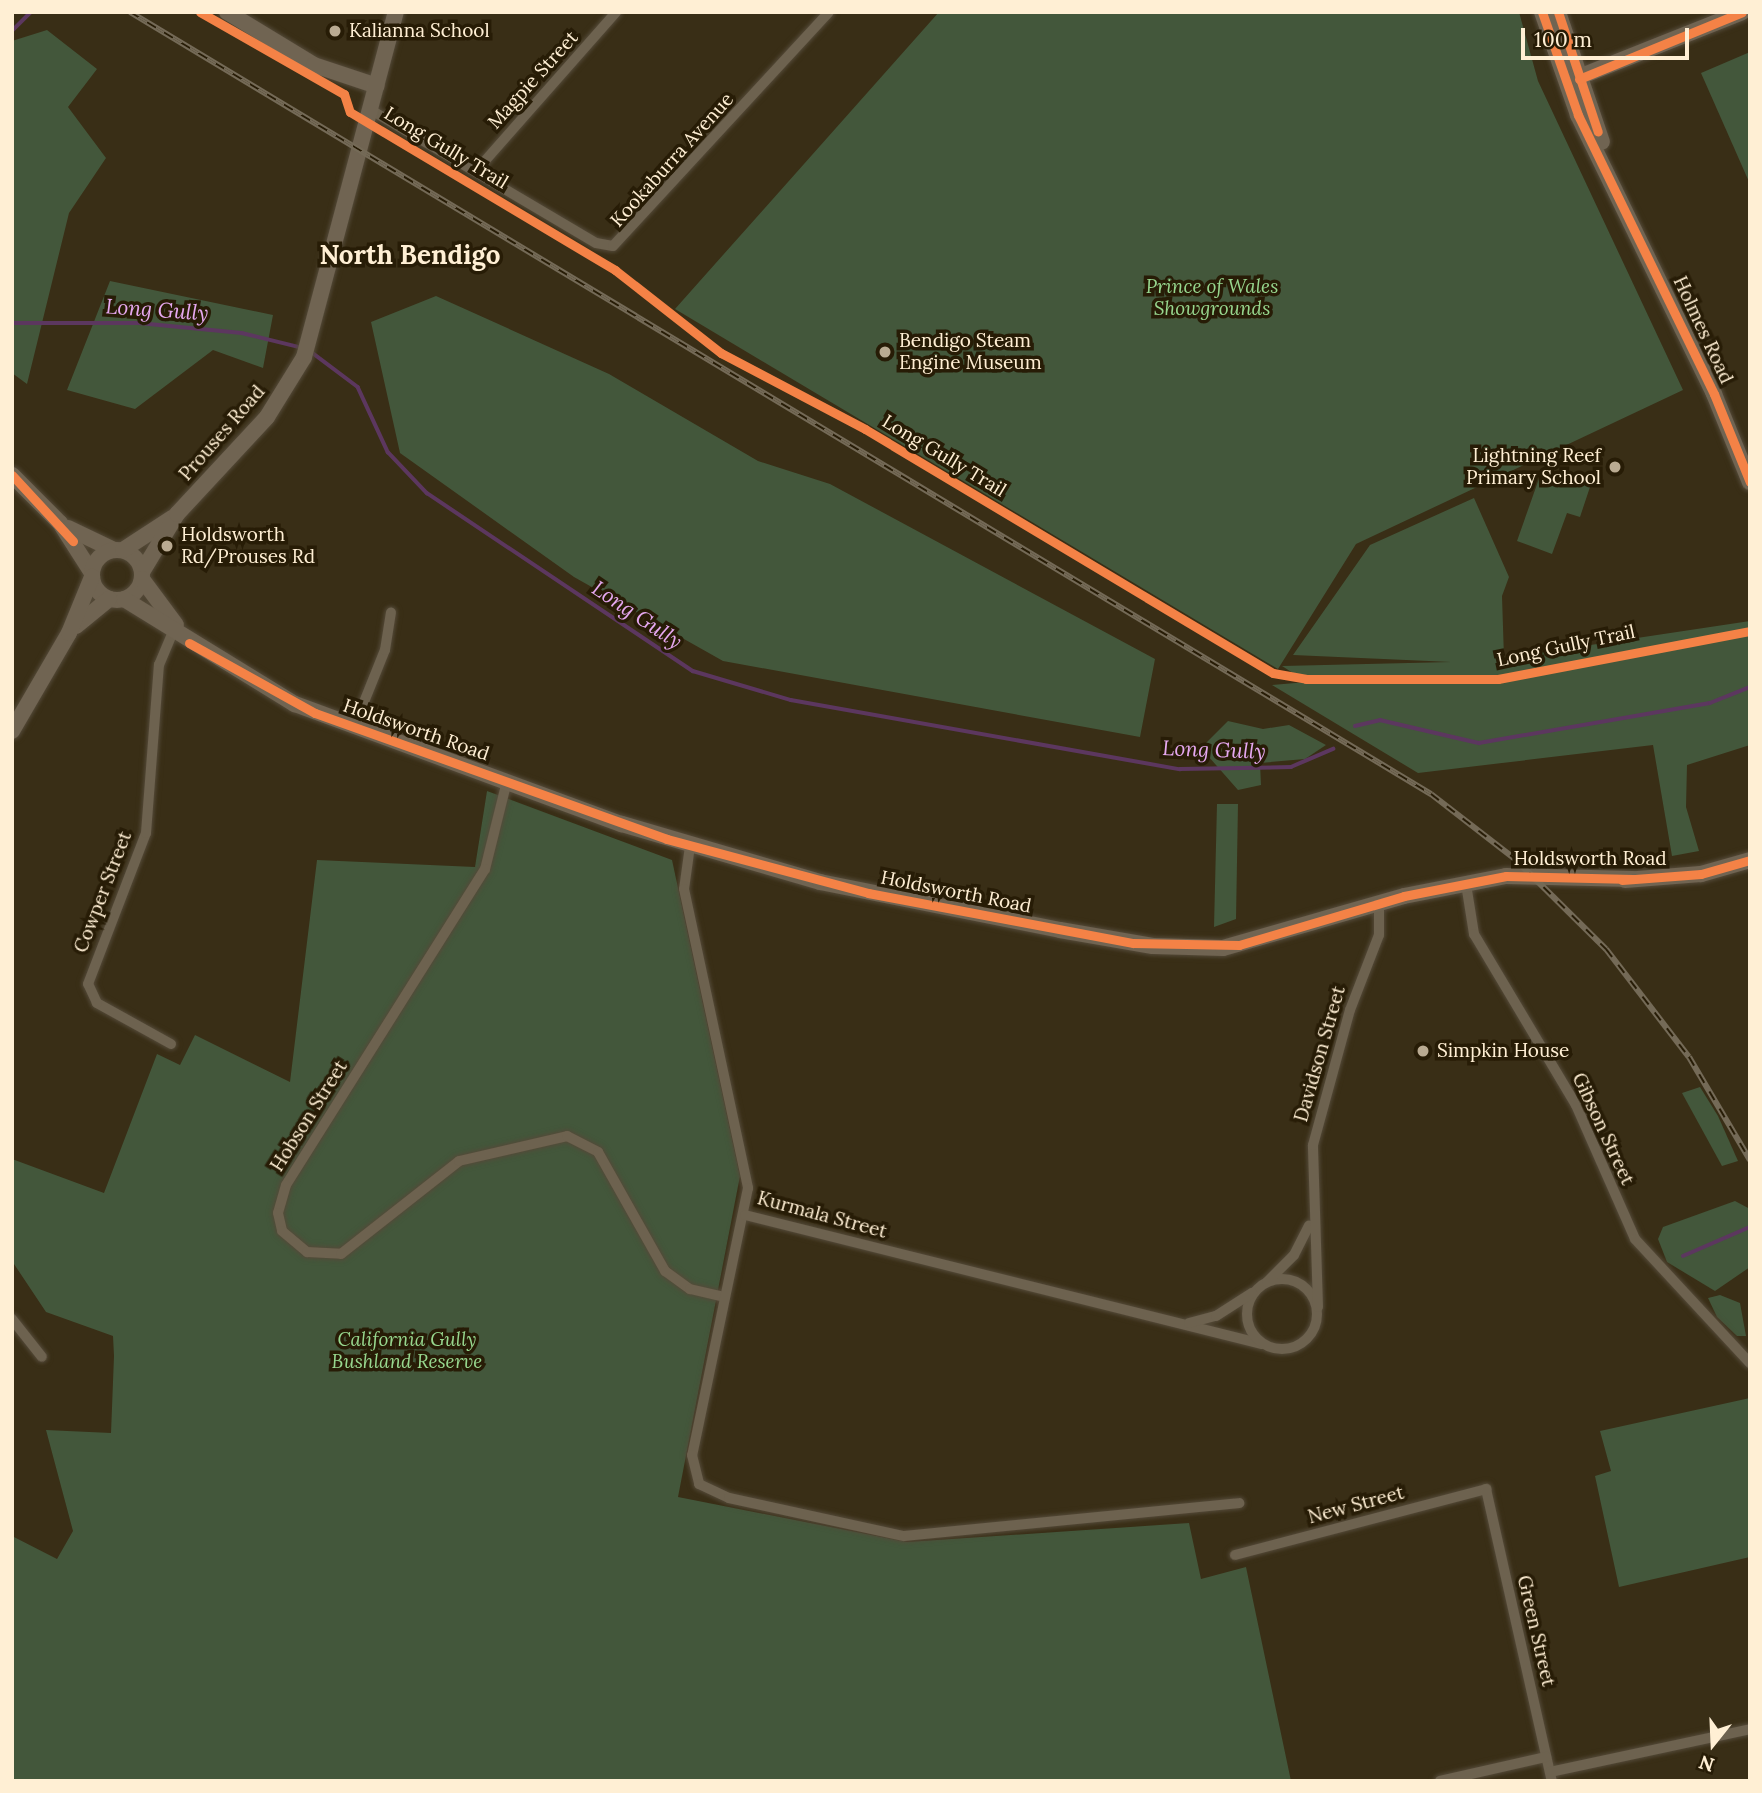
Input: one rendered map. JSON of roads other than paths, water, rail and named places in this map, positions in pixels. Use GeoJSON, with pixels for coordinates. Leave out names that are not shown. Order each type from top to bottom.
{"type":"FeatureCollection","features":[{"type":"Feature","properties":{"kind":"main road"},"geometry":{"type":"LineString","coordinates":[[227,12],[314,65],[377,86]]}},
{"type":"Feature","properties":{"kind":"main road","name":"Prouses Road"},"geometry":{"type":"LineString","coordinates":[[117,599],[142,575],[177,514],[267,418],[306,350],[396,12]]}},
{"type":"Feature","properties":{"kind":"main road","name":"Holmes Road"},"geometry":{"type":"LineString","coordinates":[[1542,12],[1620,195],[1750,482]]}},
{"type":"Feature","properties":{"kind":"main road","name":"Holmes Road"},"geometry":{"type":"LineString","coordinates":[[1558,12],[1570,75]]}},
{"type":"Feature","properties":{"kind":"main road"},"geometry":{"type":"LineString","coordinates":[[1570,75],[1715,12]]}},
{"type":"Feature","properties":{"kind":"main road"},"geometry":{"type":"LineString","coordinates":[[1570,75],[1742,12]]}},
{"type":"Feature","properties":{"kind":"main road"},"geometry":{"type":"LineString","coordinates":[[12,475],[60,523],[92,575],[69,633],[12,730]]}},
{"type":"Feature","properties":{"kind":"main road","name":"Prouses Road"},"geometry":{"type":"LineString","coordinates":[[92,575],[99,557],[118,550],[177,514]]}},
{"type":"Feature","properties":{"kind":"main road"},"geometry":{"type":"LineString","coordinates":[[60,523],[118,550]]}},
{"type":"Feature","properties":{"kind":"main road","name":"Holdsworth Road"},"geometry":{"type":"LineString","coordinates":[[118,550],[142,575],[174,628]]}},
{"type":"Feature","properties":{"kind":"main road","name":"Holdsworth Road"},"geometry":{"type":"LineString","coordinates":[[92,575],[117,599],[174,628],[210,656],[273,694],[354,727],[690,846],[867,893],[1171,948],[1239,945],[1378,902],[1466,884],[1633,879],[1701,874],[1750,860]]}},
{"type":"Feature","properties":{"kind":"main road"},"geometry":{"type":"LineString","coordinates":[[69,633],[117,599]]}},
{"type":"Feature","properties":{"kind":"street","name":"Magpie Street"},"geometry":{"type":"LineString","coordinates":[[476,171],[616,12]]}},
{"type":"Feature","properties":{"kind":"street","name":"Kookaburra Avenue"},"geometry":{"type":"LineString","coordinates":[[370,110],[596,243],[617,245],[829,12]]}},
{"type":"Feature","properties":{"kind":"street"},"geometry":{"type":"LineString","coordinates":[[354,727],[385,650],[391,612]]}},
{"type":"Feature","properties":{"kind":"street","name":"Cowper Street"},"geometry":{"type":"LineString","coordinates":[[171,1044],[97,1003],[88,984],[146,833],[159,665],[174,628]]}},
{"type":"Feature","properties":{"kind":"street","name":"Hobson Street"},"geometry":{"type":"LineString","coordinates":[[507,781],[485,869],[286,1185],[278,1213],[282,1231],[307,1252],[341,1254],[459,1161],[567,1136],[598,1152],[665,1271],[690,1289],[726,1297]]}},
{"type":"Feature","properties":{"kind":"street","name":"Kurmala Street"},"geometry":{"type":"LineString","coordinates":[[690,846],[684,889],[745,1161],[745,1214],[1262,1344]]}},
{"type":"Feature","properties":{"kind":"street","name":"Gibson Street"},"geometry":{"type":"LineString","coordinates":[[1466,884],[1474,934],[1576,1105],[1635,1239],[1750,1363]]}},
{"type":"Feature","properties":{"kind":"street","name":"Davidson Street"},"geometry":{"type":"LineString","coordinates":[[1318,1307],[1310,1220],[1316,1126],[1379,935],[1378,902]]}},
{"type":"Feature","properties":{"kind":"street"},"geometry":{"type":"LineString","coordinates":[[745,1214],[692,1455],[694,1476],[717,1495],[904,1536],[1239,1503]]}},
{"type":"Feature","properties":{"kind":"street","name":"Davidson Street"},"geometry":{"type":"LineString","coordinates":[[1260,1288],[1300,1248],[1310,1220]]}},
{"type":"Feature","properties":{"kind":"street"},"geometry":{"type":"LineString","coordinates":[[1291,1281],[1318,1307],[1319,1320],[1298,1345],[1262,1344],[1248,1320],[1260,1288],[1291,1281]]}},
{"type":"Feature","properties":{"kind":"street","name":"Kurmala Street"},"geometry":{"type":"LineString","coordinates":[[1172,1323],[1204,1321],[1260,1288]]}},
{"type":"Feature","properties":{"kind":"street"},"geometry":{"type":"LineString","coordinates":[[12,1319],[42,1357]]}},
{"type":"Feature","properties":{"kind":"street","name":"New Street"},"geometry":{"type":"LineString","coordinates":[[1235,1555],[1486,1489]]}},
{"type":"Feature","properties":{"kind":"street","name":"Green Street"},"geometry":{"type":"LineString","coordinates":[[1486,1489],[1551,1776]]}},
{"type":"Feature","properties":{"kind":"street"},"geometry":{"type":"LineString","coordinates":[[1551,1776],[1750,1729]]}},
{"type":"Feature","properties":{"kind":"street"},"geometry":{"type":"LineString","coordinates":[[1440,1781],[1546,1757]]}},
{"type":"Feature","properties":{"kind":"waterway"},"geometry":{"type":"LineString","coordinates":[[12,31],[31,12]]}},
{"type":"Feature","properties":{"kind":"waterway","name":"Long Gully"},"geometry":{"type":"LineString","coordinates":[[12,141],[12,156]]}},
{"type":"Feature","properties":{"kind":"waterway","name":"Long Gully"},"geometry":{"type":"LineString","coordinates":[[12,323],[139,323],[242,333],[303,348]]}},
{"type":"Feature","properties":{"kind":"waterway","name":"Long Gully"},"geometry":{"type":"LineString","coordinates":[[310,351],[358,387],[388,452],[427,493],[693,671],[791,700],[1180,769],[1291,767],[1333,749]]}},
{"type":"Feature","properties":{"kind":"waterway","name":"Long Gully"},"geometry":{"type":"LineString","coordinates":[[1355,726],[1380,720],[1479,743],[1710,703],[1750,687]]}},
{"type":"Feature","properties":{"kind":"waterway"},"geometry":{"type":"LineString","coordinates":[[1683,1256],[1750,1227]]}},
{"type":"Feature","properties":{"kind":"railway"},"geometry":{"type":"LineString","coordinates":[[130,12],[1431,794],[1515,859],[1606,949],[1689,1057],[1750,1160]]}},
{"type":"Feature","properties":{"kind":"place","name":"Kalianna School"},"geometry":{"type":"Point","coordinates":[335,31]}},
{"type":"Feature","properties":{"kind":"place","name":"Bendigo Steam Engine Museum"},"geometry":{"type":"Point","coordinates":[885,352]}},
{"type":"Feature","properties":{"kind":"place","name":"Lightning Reef Primary School"},"geometry":{"type":"Point","coordinates":[1615,467]}},
{"type":"Feature","properties":{"kind":"place","name":"Holdsworth Rd/Prouses Rd"},"geometry":{"type":"Point","coordinates":[167,546]}},
{"type":"Feature","properties":{"kind":"place","name":"Simpkin House"},"geometry":{"type":"Point","coordinates":[1423,1051]}},
{"type":"Feature","properties":{"kind":"district","name":"North Bendigo"},"geometry":{"type":"Point","coordinates":[410,255]}},
{"type":"Feature","properties":{"kind":"park label","name":"Prince of Wales Showgrounds"},"geometry":{"type":"Point","coordinates":[1212,298]}},
{"type":"Feature","properties":{"kind":"park label","name":"California Gully Bushland Reserve"},"geometry":{"type":"Point","coordinates":[407,1351]}}]}
